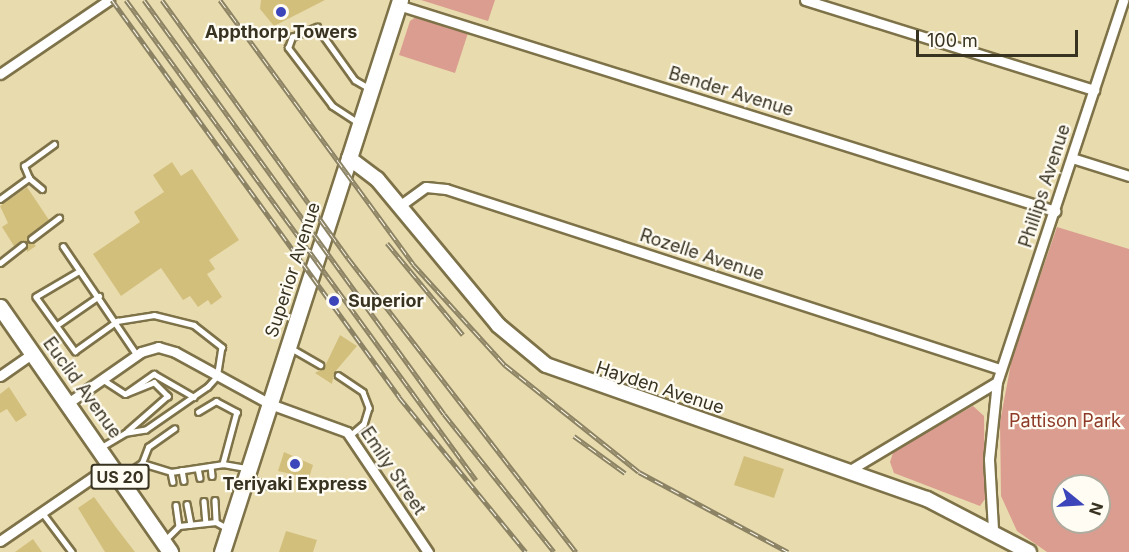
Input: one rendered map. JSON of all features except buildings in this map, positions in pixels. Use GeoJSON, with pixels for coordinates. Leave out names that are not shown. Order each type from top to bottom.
{"type":"FeatureCollection","features":[{"type":"Feature","properties":{"kind":"main road","name":"Superior Avenue"},"geometry":{"type":"LineString","coordinates":[[222,552],[223,526],[247,473],[399,3]]}},
{"type":"Feature","properties":{"kind":"main road","name":"Euclid Avenue"},"geometry":{"type":"LineString","coordinates":[[0,307],[101,448],[167,547]]}},
{"type":"Feature","properties":{"kind":"street"},"geometry":{"type":"LineString","coordinates":[[0,74],[109,0]]}},
{"type":"Feature","properties":{"kind":"street"},"geometry":{"type":"LineString","coordinates":[[805,0],[1094,90]]}},
{"type":"Feature","properties":{"kind":"street","name":"Phillips Avenue"},"geometry":{"type":"LineString","coordinates":[[993,529],[989,438],[1000,369],[1123,0]]}},
{"type":"Feature","properties":{"kind":"street","name":"Bender Avenue"},"geometry":{"type":"LineString","coordinates":[[399,3],[1054,211]]}},
{"type":"Feature","properties":{"kind":"street","name":"Hayden Avenue"},"geometry":{"type":"LineString","coordinates":[[349,158],[370,171],[498,325],[546,364],[850,470],[993,529],[1029,552]]}},
{"type":"Feature","properties":{"kind":"street"},"geometry":{"type":"LineString","coordinates":[[1072,158],[1129,176]]}},
{"type":"Feature","properties":{"kind":"street","name":"Rozelle Avenue"},"geometry":{"type":"LineString","coordinates":[[398,207],[426,187],[446,189],[1000,369]]}},
{"type":"Feature","properties":{"kind":"street","name":"Emily Street"},"geometry":{"type":"LineString","coordinates":[[137,355],[159,347],[270,404],[343,429],[428,552]]}},
{"type":"Feature","properties":{"kind":"street"},"geometry":{"type":"LineString","coordinates":[[0,376],[33,353]]}},
{"type":"Feature","properties":{"kind":"street"},"geometry":{"type":"LineString","coordinates":[[68,402],[137,355]]}},
{"type":"Feature","properties":{"kind":"street"},"geometry":{"type":"LineString","coordinates":[[850,470],[997,382]]}},
{"type":"Feature","properties":{"kind":"street"},"geometry":{"type":"LineString","coordinates":[[0,541],[112,464]]}},
{"type":"Feature","properties":{"kind":"lane"},"geometry":{"type":"LineString","coordinates":[[360,124],[332,106],[288,48],[292,37],[317,27],[355,80],[371,89]]}},
{"type":"Feature","properties":{"kind":"lane"},"geometry":{"type":"LineString","coordinates":[[42,189],[29,178],[24,165],[54,144]]}},
{"type":"Feature","properties":{"kind":"lane"},"geometry":{"type":"LineString","coordinates":[[0,199],[29,178]]}},
{"type":"Feature","properties":{"kind":"lane"},"geometry":{"type":"LineString","coordinates":[[31,239],[59,218]]}},
{"type":"Feature","properties":{"kind":"lane"},"geometry":{"type":"LineString","coordinates":[[0,263],[23,245]]}},
{"type":"Feature","properties":{"kind":"lane"},"geometry":{"type":"LineString","coordinates":[[63,246],[117,321],[137,355]]}},
{"type":"Feature","properties":{"kind":"lane"},"geometry":{"type":"LineString","coordinates":[[80,271],[36,297],[75,351],[117,321],[154,315],[194,325],[222,347],[218,376],[194,397],[146,430],[126,433]]}},
{"type":"Feature","properties":{"kind":"lane"},"geometry":{"type":"LineString","coordinates":[[57,325],[99,296]]}},
{"type":"Feature","properties":{"kind":"lane"},"geometry":{"type":"LineString","coordinates":[[288,347],[320,365]]}},
{"type":"Feature","properties":{"kind":"lane"},"geometry":{"type":"LineString","coordinates":[[125,394],[154,374],[194,397]]}},
{"type":"Feature","properties":{"kind":"lane"},"geometry":{"type":"LineString","coordinates":[[338,375],[363,392],[369,408],[364,424],[350,436]]}},
{"type":"Feature","properties":{"kind":"lane"},"geometry":{"type":"LineString","coordinates":[[102,379],[125,394]]}},
{"type":"Feature","properties":{"kind":"lane"},"geometry":{"type":"LineString","coordinates":[[101,448],[126,433],[168,396],[154,382],[125,394]]}},
{"type":"Feature","properties":{"kind":"lane"},"geometry":{"type":"LineString","coordinates":[[198,412],[216,400],[237,412],[223,464]]}},
{"type":"Feature","properties":{"kind":"lane"},"geometry":{"type":"LineString","coordinates":[[121,477],[142,462],[148,447],[174,429]]}},
{"type":"Feature","properties":{"kind":"lane"},"geometry":{"type":"LineString","coordinates":[[142,462],[171,472],[223,464],[247,473],[269,486]]}},
{"type":"Feature","properties":{"kind":"lane"},"geometry":{"type":"LineString","coordinates":[[211,466],[212,476]]}},
{"type":"Feature","properties":{"kind":"lane"},"geometry":{"type":"LineString","coordinates":[[198,468],[200,478]]}},
{"type":"Feature","properties":{"kind":"lane"},"geometry":{"type":"LineString","coordinates":[[182,470],[184,481]]}},
{"type":"Feature","properties":{"kind":"lane"},"geometry":{"type":"LineString","coordinates":[[171,472],[173,482]]}},
{"type":"Feature","properties":{"kind":"lane"},"geometry":{"type":"LineString","coordinates":[[215,500],[223,526]]}},
{"type":"Feature","properties":{"kind":"lane"},"geometry":{"type":"LineString","coordinates":[[204,501],[206,522]]}},
{"type":"Feature","properties":{"kind":"lane"},"geometry":{"type":"LineString","coordinates":[[187,504],[190,525]]}},
{"type":"Feature","properties":{"kind":"lane"},"geometry":{"type":"LineString","coordinates":[[167,547],[179,526],[176,505]]}},
{"type":"Feature","properties":{"kind":"lane"},"geometry":{"type":"LineString","coordinates":[[42,512],[72,552]]}},
{"type":"Feature","properties":{"kind":"lane"},"geometry":{"type":"LineString","coordinates":[[179,526],[206,522],[223,526]]}},
{"type":"Feature","properties":{"kind":"green space"},"geometry":{"type":"Polygon","coordinates":[[[421,0],[495,0],[488,21],[421,0]]]}},
{"type":"Feature","properties":{"kind":"green space"},"geometry":{"type":"Polygon","coordinates":[[[416,17],[468,33],[455,73],[399,55],[410,21],[416,17]]]}},
{"type":"Feature","properties":{"kind":"green space","name":"Pattison Park"},"geometry":{"type":"Polygon","coordinates":[[[1057,227],[1129,249],[1129,552],[1047,552],[1017,531],[1001,496],[1000,422],[1012,358],[1057,227]]]}},
{"type":"Feature","properties":{"kind":"green space"},"geometry":{"type":"Polygon","coordinates":[[[973,406],[984,416],[985,499],[980,506],[894,473],[890,462],[894,450],[973,406]]]}},
{"type":"Feature","properties":{"kind":"railway"},"geometry":{"type":"LineString","coordinates":[[112,0],[399,397],[526,552]]}},
{"type":"Feature","properties":{"kind":"railway"},"geometry":{"type":"LineString","coordinates":[[126,0],[476,480]]}},
{"type":"Feature","properties":{"kind":"railway"},"geometry":{"type":"LineString","coordinates":[[144,0],[444,414],[554,552]]}},
{"type":"Feature","properties":{"kind":"railway"},"geometry":{"type":"LineString","coordinates":[[162,0],[348,258],[576,552]]}},
{"type":"Feature","properties":{"kind":"railway"},"geometry":{"type":"LineString","coordinates":[[220,0],[413,264],[505,365],[639,472],[788,552]]}},
{"type":"Feature","properties":{"kind":"railway"},"geometry":{"type":"LineString","coordinates":[[387,243],[463,335]]}},
{"type":"Feature","properties":{"kind":"railway"},"geometry":{"type":"LineString","coordinates":[[574,436],[625,473]]}},
{"type":"Feature","properties":{"kind":"place","name":"Appthorp Towers"},"geometry":{"type":"Point","coordinates":[281,12]}},
{"type":"Feature","properties":{"kind":"place","name":"Superior"},"geometry":{"type":"Point","coordinates":[334,301]}},
{"type":"Feature","properties":{"kind":"place","name":"Teriyaki Express"},"geometry":{"type":"Point","coordinates":[295,464]}}]}
